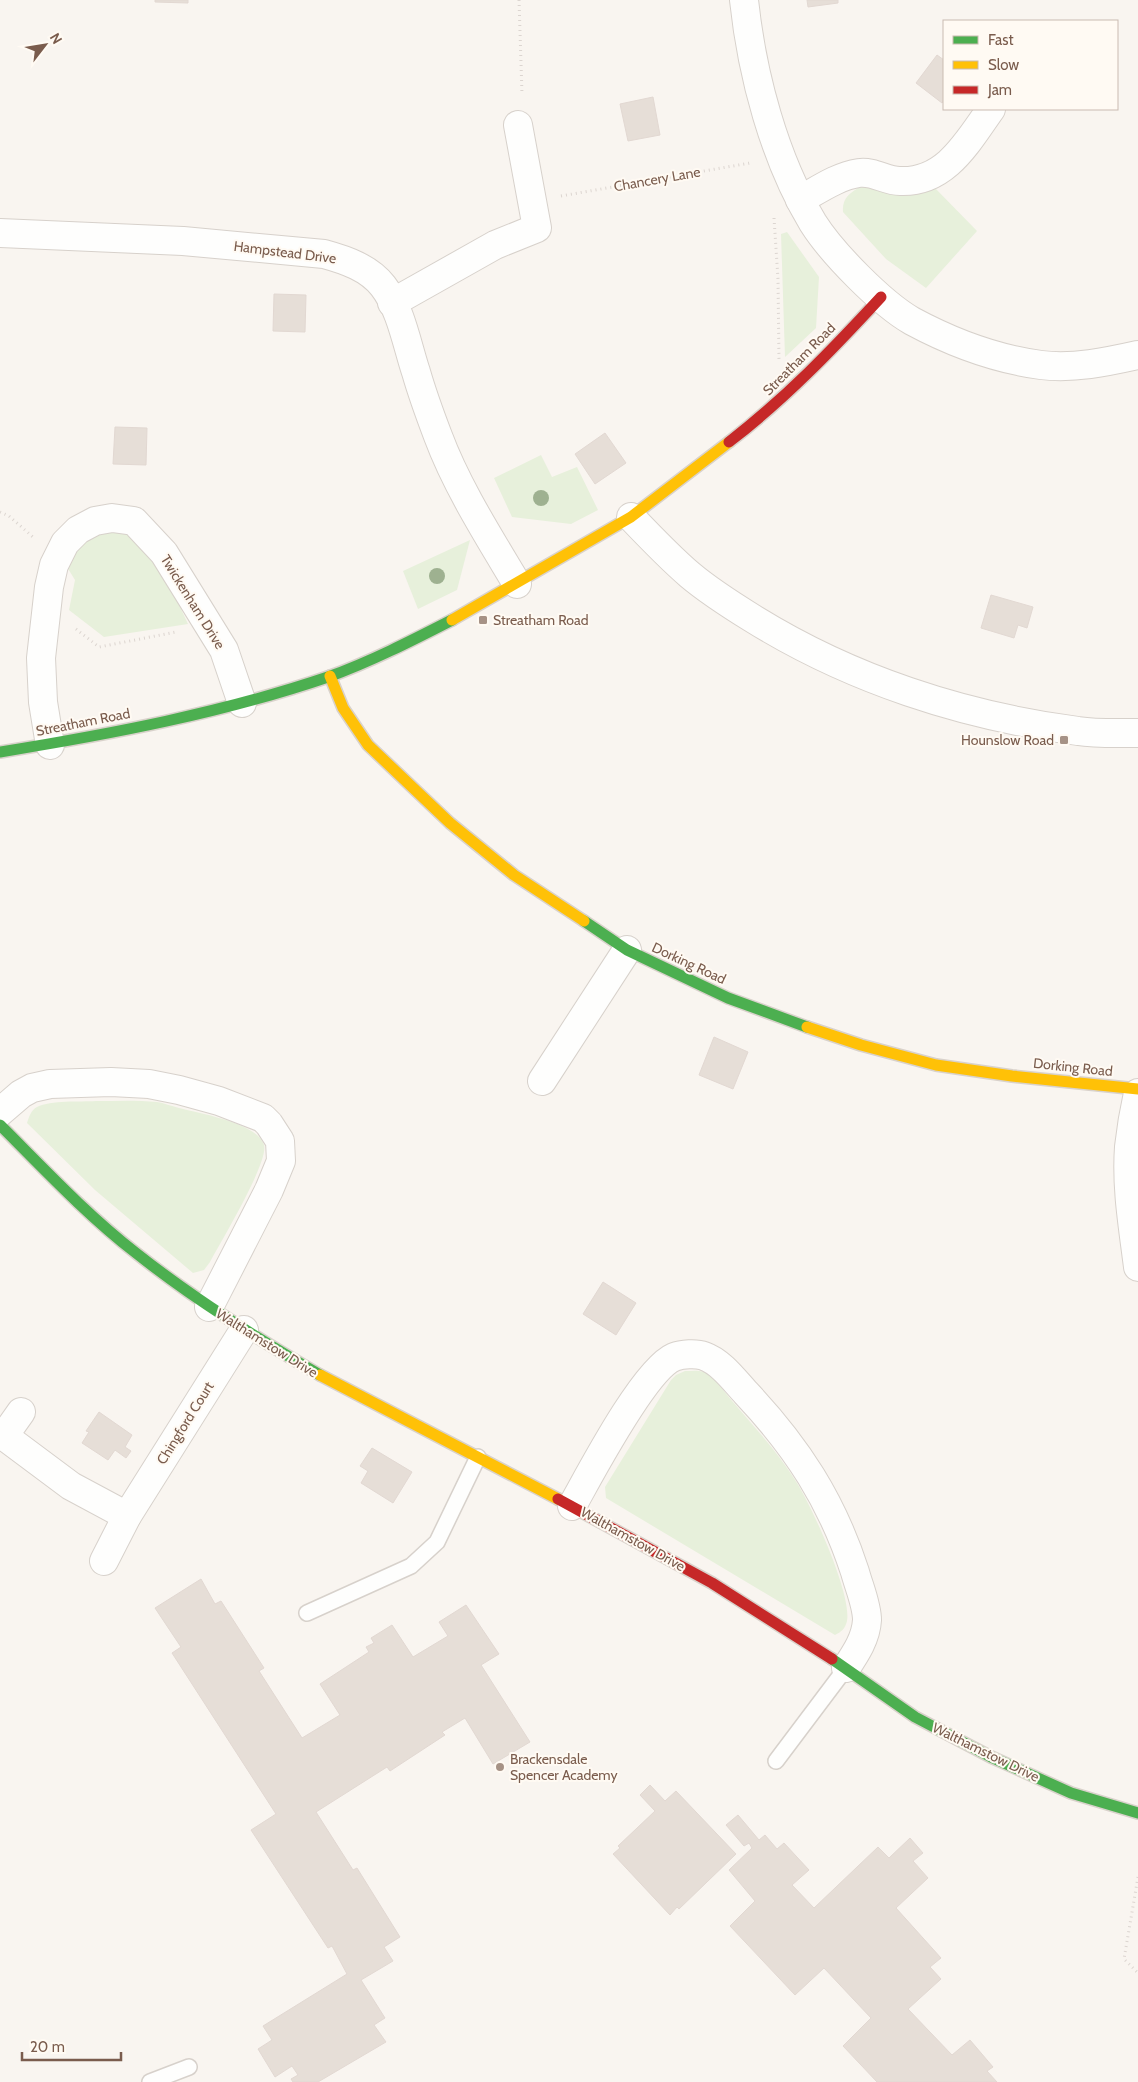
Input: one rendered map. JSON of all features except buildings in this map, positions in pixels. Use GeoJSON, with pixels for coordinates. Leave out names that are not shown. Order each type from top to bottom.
{"type":"FeatureCollection","features":[{"type":"Feature","properties":{"kind":"street"},"geometry":{"type":"LineString","coordinates":[[744,0],[747,27],[761,94],[782,156],[800,200],[814,225],[856,275],[910,320],[949,339],[980,350],[1041,365],[1069,366],[1108,362],[1138,355]]}},
{"type":"Feature","properties":{"kind":"street"},"geometry":{"type":"LineString","coordinates":[[800,200],[834,182],[860,173],[869,173],[896,181],[909,182],[932,175],[948,165],[959,153],[990,110]]}},
{"type":"Feature","properties":{"kind":"street"},"geometry":{"type":"LineString","coordinates":[[392,303],[495,245],[537,228],[518,125]]}},
{"type":"Feature","properties":{"kind":"street","name":"Hampstead Drive"},"geometry":{"type":"LineString","coordinates":[[0,233],[183,241],[324,254],[347,260],[369,273],[383,286],[392,303],[405,334],[439,438],[470,503],[517,584]]}},
{"type":"Feature","properties":{"kind":"street","name":"Streatham Road"},"geometry":{"type":"LineString","coordinates":[[0,752],[101,736],[242,703],[330,676],[412,640],[517,584],[631,516],[759,419],[820,363],[881,297]]}},
{"type":"Feature","properties":{"kind":"street"},"geometry":{"type":"LineString","coordinates":[[631,516],[659,547],[691,576],[735,607],[822,658],[866,677],[942,702],[1014,720],[1079,731],[1138,733]]}},
{"type":"Feature","properties":{"kind":"street","name":"Twickenham Drive"},"geometry":{"type":"LineString","coordinates":[[50,745],[43,702],[41,658],[47,603],[56,560],[65,543],[78,530],[95,521],[112,518],[134,521],[164,553],[224,650],[242,703]]}},
{"type":"Feature","properties":{"kind":"street","name":"Dorking Road"},"geometry":{"type":"LineString","coordinates":[[330,676],[343,708],[368,745],[450,823],[514,875],[627,950],[692,983],[762,1012],[817,1032],[877,1049],[936,1065],[1138,1091]]}},
{"type":"Feature","properties":{"kind":"street"},"geometry":{"type":"LineString","coordinates":[[542,1081],[627,950]]}},
{"type":"Feature","properties":{"kind":"street"},"geometry":{"type":"LineString","coordinates":[[0,1112],[21,1094],[32,1088],[50,1084],[111,1082],[149,1084],[179,1090],[219,1101],[262,1118],[270,1124],[280,1141],[281,1161],[269,1190],[209,1307]]}},
{"type":"Feature","properties":{"kind":"street"},"geometry":{"type":"LineString","coordinates":[[1138,1091],[1131,1127],[1129,1168],[1130,1198],[1138,1267]]}},
{"type":"Feature","properties":{"kind":"street","name":"Walthamstow Drive"},"geometry":{"type":"LineString","coordinates":[[0,1125],[69,1194],[135,1253],[244,1330],[321,1376],[572,1506],[712,1583],[846,1668],[916,1717],[991,1757],[1071,1793],[1138,1814]]}},
{"type":"Feature","properties":{"kind":"street","name":"Chingford Court"},"geometry":{"type":"LineString","coordinates":[[104,1561],[127,1516],[244,1330]]}},
{"type":"Feature","properties":{"kind":"street","name":"Walthamstow Drive"},"geometry":{"type":"LineString","coordinates":[[572,1506],[620,1423],[658,1369],[676,1356],[703,1355],[729,1374],[790,1442],[815,1481],[841,1533],[858,1583],[867,1618],[858,1649],[846,1668]]}},
{"type":"Feature","properties":{"kind":"street"},"geometry":{"type":"LineString","coordinates":[[21,1412],[4,1436],[71,1486],[127,1516]]}},
{"type":"Feature","properties":{"kind":"lane"},"geometry":{"type":"LineString","coordinates":[[307,1612],[411,1566],[437,1542],[478,1457]]}},
{"type":"Feature","properties":{"kind":"lane"},"geometry":{"type":"LineString","coordinates":[[776,1760],[846,1668]]}},
{"type":"Feature","properties":{"kind":"lane"},"geometry":{"type":"LineString","coordinates":[[150,2082],[189,2067]]}},
{"type":"Feature","properties":{"kind":"path"},"geometry":{"type":"LineString","coordinates":[[518,125],[522,93],[519,0]]}},
{"type":"Feature","properties":{"kind":"path","name":"Chancery Lane"},"geometry":{"type":"LineString","coordinates":[[532,202],[734,167],[782,156]]}},
{"type":"Feature","properties":{"kind":"path"},"geometry":{"type":"LineString","coordinates":[[773,212],[778,279],[780,400]]}},
{"type":"Feature","properties":{"kind":"path"},"geometry":{"type":"LineString","coordinates":[[0,512],[9,516],[56,560]]}},
{"type":"Feature","properties":{"kind":"path"},"geometry":{"type":"LineString","coordinates":[[47,603],[87,639],[99,647],[209,626]]}},
{"type":"Feature","properties":{"kind":"path"},"geometry":{"type":"LineString","coordinates":[[1138,1878],[1124,1958],[1138,1974]]}},
{"type":"Feature","properties":{"kind":"green space"},"geometry":{"type":"Polygon","coordinates":[[[862,185],[934,187],[977,231],[926,288],[886,259],[843,212],[845,199],[862,185]]]}},
{"type":"Feature","properties":{"kind":"green space"},"geometry":{"type":"Polygon","coordinates":[[[787,232],[819,277],[816,328],[785,357],[781,234],[787,232]]]}},
{"type":"Feature","properties":{"kind":"green space"},"geometry":{"type":"Polygon","coordinates":[[[541,455],[552,477],[577,467],[598,510],[571,524],[512,517],[494,478],[541,455]]]}},
{"type":"Feature","properties":{"kind":"green space"},"geometry":{"type":"Polygon","coordinates":[[[101,532],[135,535],[165,575],[188,624],[104,637],[69,610],[75,580],[67,567],[81,543],[101,532]]]}},
{"type":"Feature","properties":{"kind":"green space"},"geometry":{"type":"Polygon","coordinates":[[[470,540],[457,590],[418,609],[403,571],[470,540]]]}},
{"type":"Feature","properties":{"kind":"green space"},"geometry":{"type":"Polygon","coordinates":[[[58,1102],[160,1102],[226,1120],[251,1131],[259,1137],[264,1145],[264,1154],[259,1168],[233,1221],[204,1270],[193,1273],[95,1190],[27,1123],[33,1110],[43,1105],[58,1102]]]}},
{"type":"Feature","properties":{"kind":"green space"},"geometry":{"type":"Polygon","coordinates":[[[685,1371],[704,1372],[716,1381],[775,1451],[804,1495],[830,1551],[843,1591],[847,1608],[847,1621],[844,1628],[837,1634],[835,1635],[606,1498],[605,1487],[671,1380],[676,1375],[685,1371]]]}},
{"type":"Feature","properties":{"kind":"traffic: fast"},"geometry":{"type":"LineString","coordinates":[[0,752],[166,721],[288,690],[360,665],[452,620]]}},
{"type":"Feature","properties":{"kind":"traffic: fast"},"geometry":{"type":"LineString","coordinates":[[584,921],[627,950],[728,998],[807,1027]]}},
{"type":"Feature","properties":{"kind":"traffic: fast"},"geometry":{"type":"LineString","coordinates":[[0,1125],[49,1175],[136,1253],[226,1317],[320,1375]]}},
{"type":"Feature","properties":{"kind":"traffic: fast"},"geometry":{"type":"LineString","coordinates":[[832,1659],[915,1717],[991,1757],[1071,1793],[1138,1813]]}},
{"type":"Feature","properties":{"kind":"traffic: slow"},"geometry":{"type":"LineString","coordinates":[[452,620],[631,517],[729,442]]}},
{"type":"Feature","properties":{"kind":"traffic: slow"},"geometry":{"type":"LineString","coordinates":[[330,676],[343,708],[368,745],[450,823],[514,875],[584,921]]}},
{"type":"Feature","properties":{"kind":"traffic: slow"},"geometry":{"type":"LineString","coordinates":[[807,1027],[861,1045],[936,1065],[1012,1076],[1138,1089]]}},
{"type":"Feature","properties":{"kind":"traffic: slow"},"geometry":{"type":"LineString","coordinates":[[320,1375],[558,1499]]}},
{"type":"Feature","properties":{"kind":"traffic: jam"},"geometry":{"type":"LineString","coordinates":[[729,442],[770,409],[808,373],[881,297]]}},
{"type":"Feature","properties":{"kind":"traffic: jam"},"geometry":{"type":"LineString","coordinates":[[558,1499],[712,1583],[832,1659]]}},
{"type":"Feature","properties":{"kind":"place","name":"Streatham Road"},"geometry":{"type":"Point","coordinates":[483,620]}},
{"type":"Feature","properties":{"kind":"place","name":"Hounslow Road"},"geometry":{"type":"Point","coordinates":[1064,740]}},
{"type":"Feature","properties":{"kind":"place","name":"Brackensdale Spencer Academy"},"geometry":{"type":"Point","coordinates":[500,1767]}}]}
